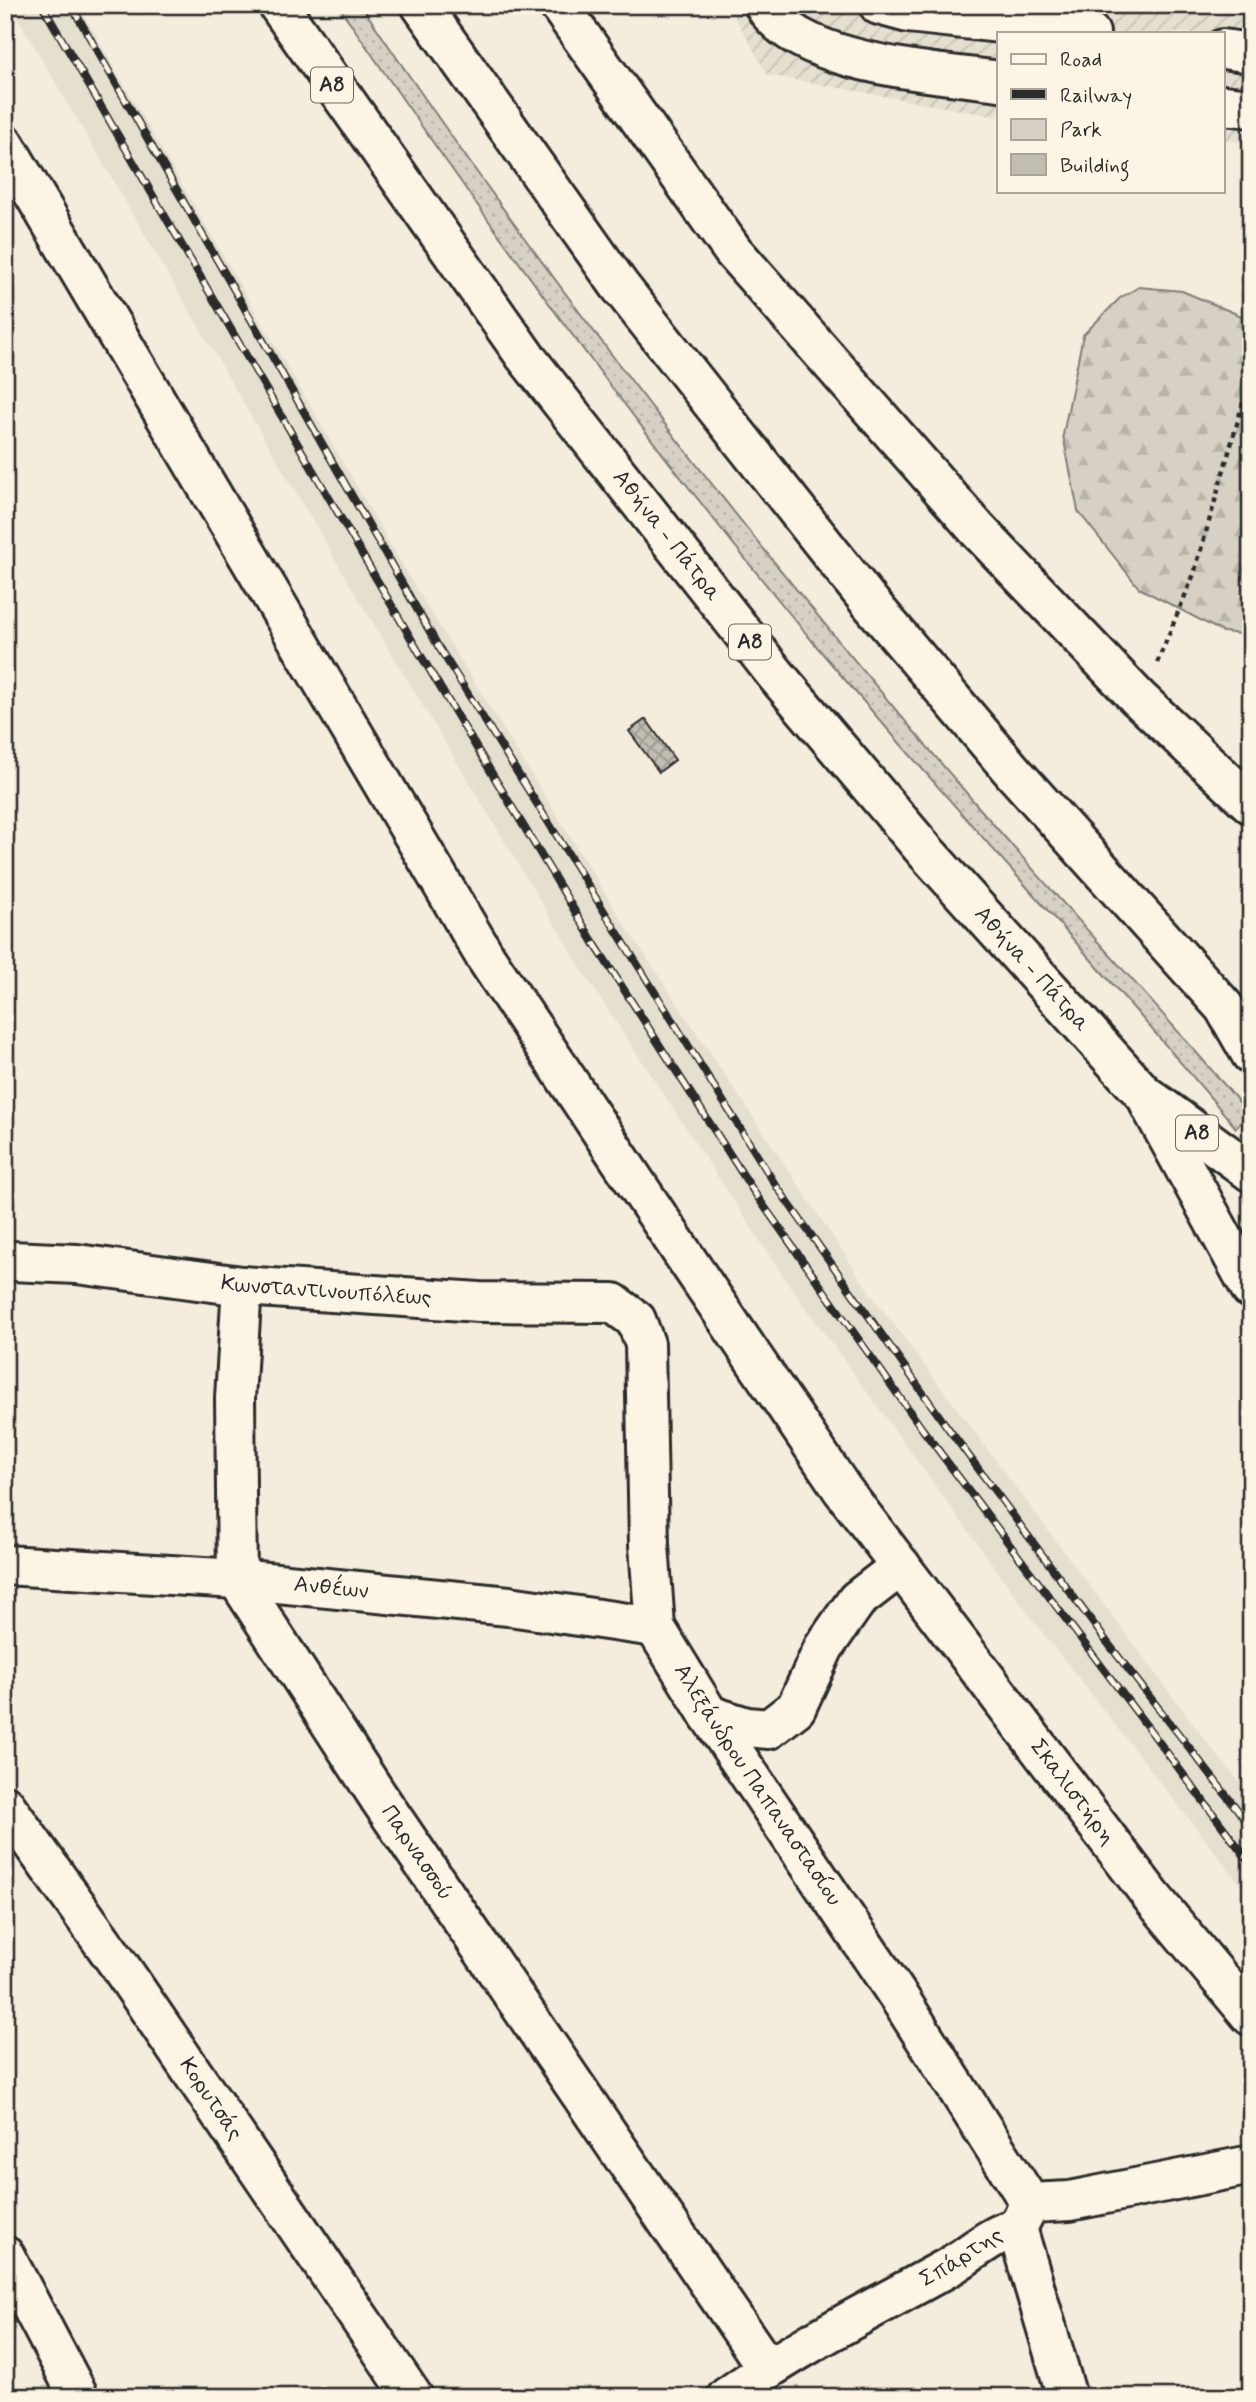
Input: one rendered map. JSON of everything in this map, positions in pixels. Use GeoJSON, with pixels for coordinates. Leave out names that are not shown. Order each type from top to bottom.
{"type":"FeatureCollection","features":[{"type":"Feature","properties":{"kind":"main road","name":"Αθήνα - Πάτρα"},"geometry":{"type":"LineString","coordinates":[[278,5],[525,356],[636,501],[776,675],[908,830],[1144,1094],[1251,1172]]}},
{"type":"Feature","properties":{"kind":"main road"},"geometry":{"type":"LineString","coordinates":[[421,5],[619,285],[859,589],[1014,773],[1237,1015],[1251,1054]]}},
{"type":"Feature","properties":{"kind":"main road"},"geometry":{"type":"LineString","coordinates":[[559,5],[733,251],[977,529],[1138,698],[1251,804]]}},
{"type":"Feature","properties":{"kind":"main road"},"geometry":{"type":"LineString","coordinates":[[764,5],[799,39],[876,65],[997,80]]}},
{"type":"Feature","properties":{"kind":"main road"},"geometry":{"type":"LineString","coordinates":[[879,5],[908,13],[1081,32]]}},
{"type":"Feature","properties":{"kind":"main road"},"geometry":{"type":"LineString","coordinates":[[1224,49],[1251,53]]}},
{"type":"Feature","properties":{"kind":"main road"},"geometry":{"type":"LineString","coordinates":[[1224,105],[1251,108]]}},
{"type":"Feature","properties":{"kind":"main road","name":"Σκαλιστήρη"},"geometry":{"type":"LineString","coordinates":[[5,145],[486,958],[842,1489],[1152,1897],[1251,2016]]}},
{"type":"Feature","properties":{"kind":"main road"},"geometry":{"type":"LineString","coordinates":[[1144,1094],[1251,1289]]}},
{"type":"Feature","properties":{"kind":"main road","name":"Κωνσταντινουπόλεως"},"geometry":{"type":"LineString","coordinates":[[12,1261],[77,1264],[242,1286],[479,1302],[613,1303],[636,1320]]}},
{"type":"Feature","properties":{"kind":"main road"},"geometry":{"type":"LineString","coordinates":[[237,1578],[235,1398],[242,1286]]}},
{"type":"Feature","properties":{"kind":"main road","name":"Αλεξάνδρου Παπαναστασίου"},"geometry":{"type":"LineString","coordinates":[[636,1320],[645,1344],[649,1545],[655,1627],[709,1715],[900,2000],[1023,2216],[1067,2397]]}},
{"type":"Feature","properties":{"kind":"main road","name":"Ανθέων"},"geometry":{"type":"LineString","coordinates":[[5,1565],[237,1578],[509,1606],[655,1627]]}},
{"type":"Feature","properties":{"kind":"main road"},"geometry":{"type":"LineString","coordinates":[[709,1715],[747,1727],[769,1729],[796,1708],[824,1647],[857,1600],[901,1566]]}},
{"type":"Feature","properties":{"kind":"main road","name":"Παρνασσού"},"geometry":{"type":"LineString","coordinates":[[237,1578],[379,1798],[767,2368]]}},
{"type":"Feature","properties":{"kind":"main road","name":"Κορυτσάς"},"geometry":{"type":"LineString","coordinates":[[5,1805],[124,1972],[413,2397]]}},
{"type":"Feature","properties":{"kind":"main road","name":"Σπάρτης"},"geometry":{"type":"LineString","coordinates":[[727,2397],[767,2368],[959,2261],[1023,2216],[1070,2201],[1251,2165]]}},
{"type":"Feature","properties":{"kind":"main road"},"geometry":{"type":"LineString","coordinates":[[5,2256],[79,2397]]}},
{"type":"Feature","properties":{"kind":"path"},"geometry":{"type":"LineString","coordinates":[[1138,698],[1161,655],[1194,574],[1251,375]]}},
{"type":"Feature","properties":{"kind":"shaded area"},"geometry":{"type":"Polygon","coordinates":[[[10,5],[78,5],[417,590],[623,922],[871,1294],[1209,1745],[1251,1796],[1251,1898],[1036,1624],[787,1282],[587,978],[362,605],[10,5]]]}},
{"type":"Feature","properties":{"kind":"shaded area"},"geometry":{"type":"Polygon","coordinates":[[[728,5],[1251,5],[1251,143],[1224,140],[1224,32],[997,32],[997,117],[768,75],[728,5]]]}},
{"type":"Feature","properties":{"kind":"green space"},"geometry":{"type":"Polygon","coordinates":[[[338,5],[361,5],[505,212],[734,512],[975,803],[1249,1114],[1236,1128],[869,708],[754,570],[570,332],[452,170],[338,5]]]}},
{"type":"Feature","properties":{"kind":"green space"},"geometry":{"type":"Polygon","coordinates":[[[1139,287],[1182,291],[1251,320],[1251,635],[1223,632],[1139,588],[1078,511],[1063,435],[1083,335],[1120,298],[1139,287]]]}},
{"type":"Feature","properties":{"kind":"building"},"geometry":{"type":"Polygon","coordinates":[[[646,719],[675,760],[659,772],[629,731],[646,719]]]}},
{"type":"Feature","properties":{"kind":"railway"},"geometry":{"type":"LineString","coordinates":[[42,5],[423,659],[594,943],[754,1192],[923,1430],[1251,1864]]}},
{"type":"Feature","properties":{"kind":"railway"},"geometry":{"type":"LineString","coordinates":[[71,5],[438,646],[775,1184],[945,1424],[1107,1642],[1251,1827]]}}]}
